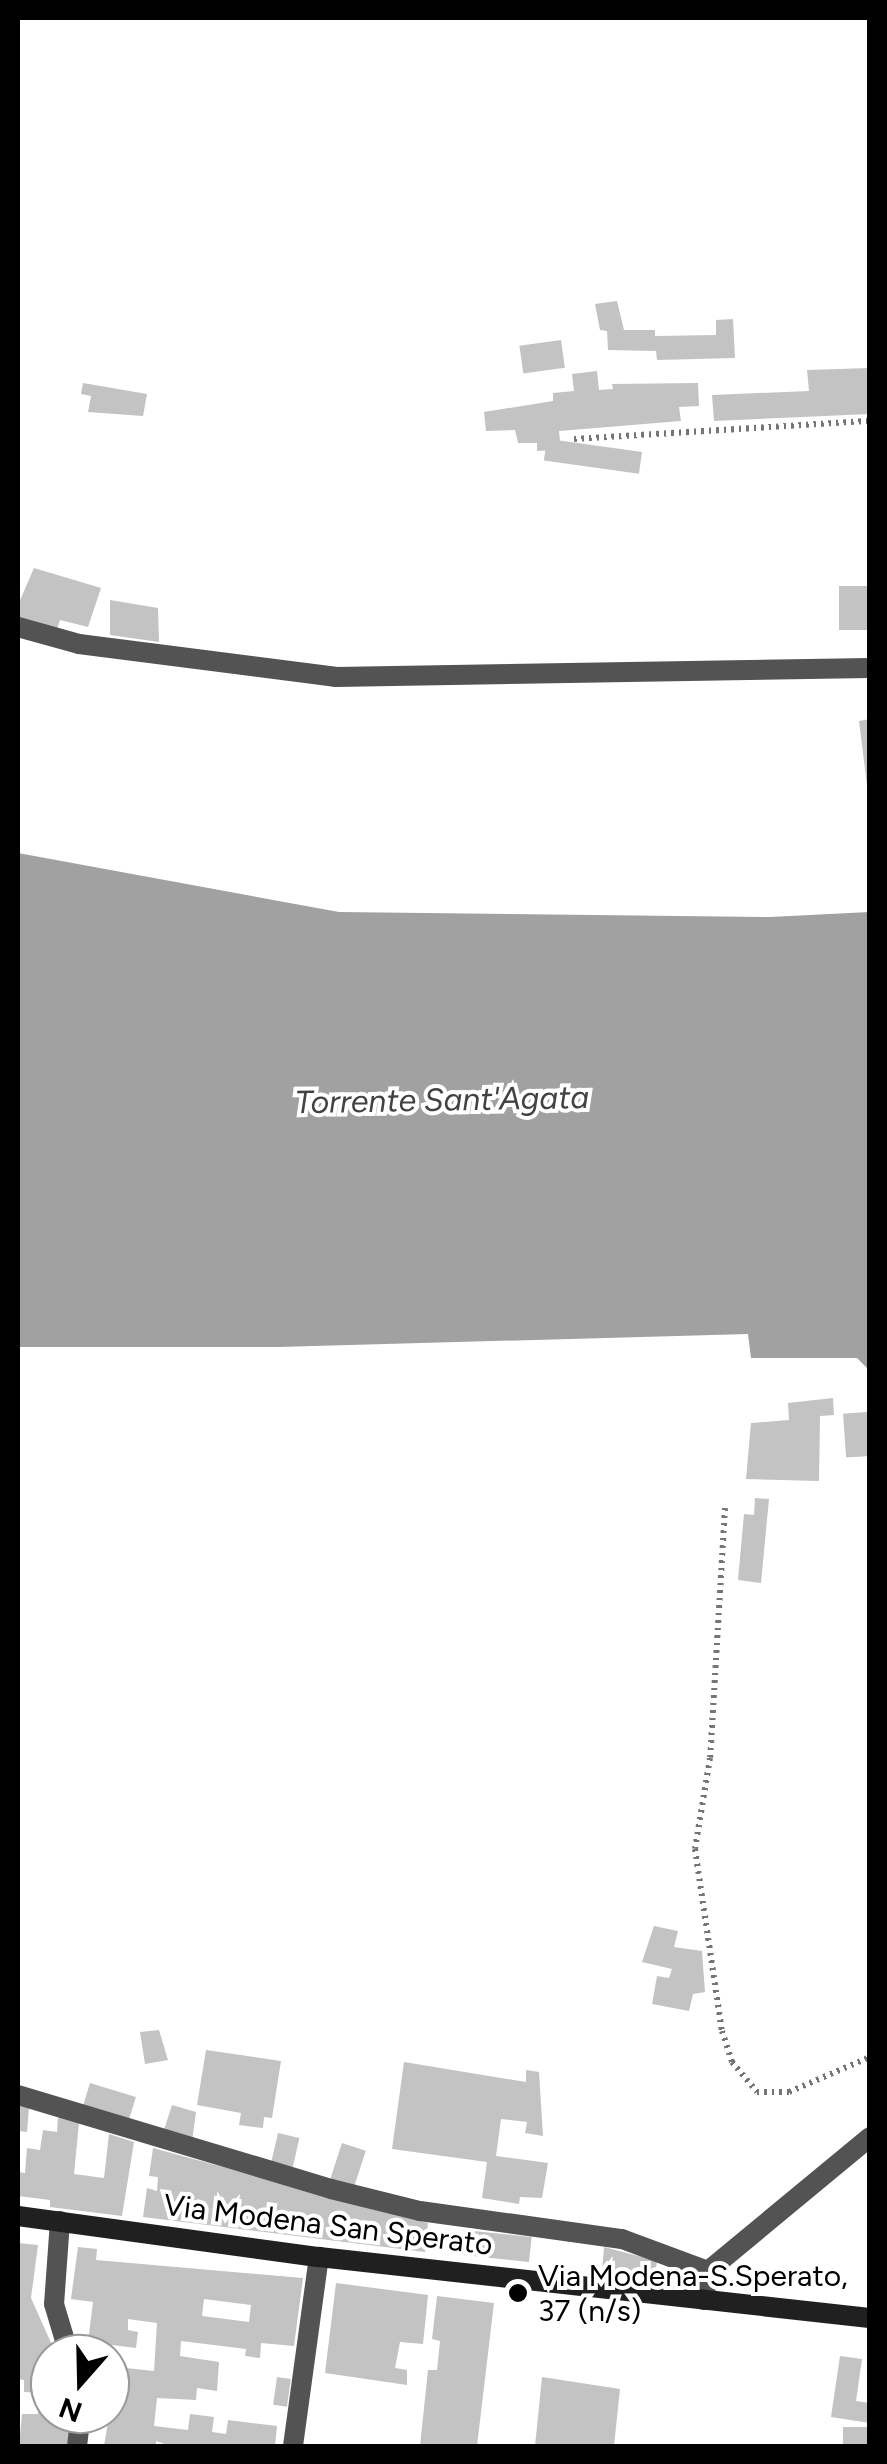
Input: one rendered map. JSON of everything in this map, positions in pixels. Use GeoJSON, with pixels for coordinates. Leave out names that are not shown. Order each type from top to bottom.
{"type":"FeatureCollection","features":[{"type":"Feature","properties":{"kind":"street"},"geometry":{"type":"LineString","coordinates":[[18,627],[79,644],[335,677],[870,668]]}},
{"type":"Feature","properties":{"kind":"street"},"geometry":{"type":"LineString","coordinates":[[18,2096],[184,2149],[349,2194],[420,2210],[622,2239],[708,2271]]}},
{"type":"Feature","properties":{"kind":"street"},"geometry":{"type":"LineString","coordinates":[[704,2300],[708,2271],[870,2137]]}},
{"type":"Feature","properties":{"kind":"street","name":"Via Modena San Sperato"},"geometry":{"type":"LineString","coordinates":[[18,2216],[319,2257],[870,2318]]}},
{"type":"Feature","properties":{"kind":"street"},"geometry":{"type":"LineString","coordinates":[[60,2220],[54,2304],[62,2334]]}},
{"type":"Feature","properties":{"kind":"street"},"geometry":{"type":"LineString","coordinates":[[293,2446],[319,2257]]}},
{"type":"Feature","properties":{"kind":"path"},"geometry":{"type":"LineString","coordinates":[[574,438],[870,422]]}},
{"type":"Feature","properties":{"kind":"path"},"geometry":{"type":"LineString","coordinates":[[725,1508],[710,1758],[695,1849],[722,2031],[732,2062],[757,2092],[789,2092],[870,2058]]}},
{"type":"Feature","properties":{"kind":"water","name":"Torrente Sant'Agata"},"geometry":{"type":"Polygon","coordinates":[[[18,853],[339,912],[770,917],[869,912],[869,1370],[857,1358],[751,1358],[748,1334],[278,1347],[18,1347],[18,853]]]}},
{"type":"Feature","properties":{"kind":"building"},"geometry":{"type":"Polygon","coordinates":[[[617,301],[624,330],[655,330],[655,336],[716,335],[716,320],[733,319],[735,358],[657,360],[656,351],[608,350],[607,331],[600,330],[595,304],[617,301]]]}},
{"type":"Feature","properties":{"kind":"building"},"geometry":{"type":"Polygon","coordinates":[[[561,340],[565,368],[523,374],[519,346],[561,340]]]}},
{"type":"Feature","properties":{"kind":"building"},"geometry":{"type":"Polygon","coordinates":[[[870,368],[870,414],[714,421],[712,395],[809,391],[807,370],[870,368]]]}},
{"type":"Feature","properties":{"kind":"building"},"geometry":{"type":"Polygon","coordinates":[[[597,371],[599,390],[613,389],[612,384],[698,383],[699,406],[679,407],[681,421],[559,431],[561,450],[537,451],[537,443],[518,443],[515,430],[486,431],[484,412],[553,401],[553,393],[574,391],[572,374],[597,371]]]}},
{"type":"Feature","properties":{"kind":"building"},"geometry":{"type":"Polygon","coordinates":[[[83,383],[147,394],[143,416],[88,412],[91,396],[81,394],[83,383]]]}},
{"type":"Feature","properties":{"kind":"building"},"geometry":{"type":"Polygon","coordinates":[[[547,439],[642,452],[639,474],[544,460],[547,439]]]}},
{"type":"Feature","properties":{"kind":"building"},"geometry":{"type":"Polygon","coordinates":[[[34,568],[101,588],[88,627],[60,620],[55,636],[18,623],[18,605],[34,568]]]}},
{"type":"Feature","properties":{"kind":"building"},"geometry":{"type":"Polygon","coordinates":[[[839,586],[870,586],[870,630],[839,630],[839,586]]]}},
{"type":"Feature","properties":{"kind":"building"},"geometry":{"type":"Polygon","coordinates":[[[110,600],[158,608],[159,642],[110,635],[110,600]]]}},
{"type":"Feature","properties":{"kind":"building"},"geometry":{"type":"Polygon","coordinates":[[[870,719],[870,784],[867,785],[859,721],[870,719]]]}},
{"type":"Feature","properties":{"kind":"building"},"geometry":{"type":"Polygon","coordinates":[[[833,1398],[834,1415],[820,1416],[819,1481],[746,1479],[751,1423],[789,1420],[788,1403],[833,1398]]]}},
{"type":"Feature","properties":{"kind":"building"},"geometry":{"type":"Polygon","coordinates":[[[867,1412],[870,1456],[846,1458],[843,1414],[867,1412]]]}},
{"type":"Feature","properties":{"kind":"building"},"geometry":{"type":"Polygon","coordinates":[[[755,1498],[769,1499],[761,1583],[738,1580],[744,1514],[754,1515],[755,1498]]]}},
{"type":"Feature","properties":{"kind":"building"},"geometry":{"type":"Polygon","coordinates":[[[654,1926],[678,1931],[674,1947],[702,1951],[705,1992],[693,1994],[689,2011],[652,2004],[657,1976],[669,1978],[672,1969],[642,1962],[654,1926]]]}},
{"type":"Feature","properties":{"kind":"building"},"geometry":{"type":"Polygon","coordinates":[[[159,2030],[168,2060],[145,2064],[140,2032],[159,2030]]]}},
{"type":"Feature","properties":{"kind":"building"},"geometry":{"type":"Polygon","coordinates":[[[206,2050],[281,2061],[272,2118],[264,2117],[263,2128],[239,2125],[241,2113],[197,2105],[206,2050]]]}},
{"type":"Feature","properties":{"kind":"building"},"geometry":{"type":"Polygon","coordinates":[[[404,2062],[526,2082],[526,2070],[539,2072],[543,2136],[525,2133],[527,2122],[501,2119],[496,2156],[548,2163],[542,2198],[520,2197],[519,2204],[482,2198],[487,2162],[392,2149],[404,2062]]]}},
{"type":"Feature","properties":{"kind":"building"},"geometry":{"type":"Polygon","coordinates":[[[90,2083],[136,2097],[128,2123],[82,2109],[90,2083]]]}},
{"type":"Feature","properties":{"kind":"building"},"geometry":{"type":"Polygon","coordinates":[[[18,2102],[29,2107],[27,2132],[18,2131],[18,2102]]]}},
{"type":"Feature","properties":{"kind":"building"},"geometry":{"type":"Polygon","coordinates":[[[172,2105],[196,2112],[192,2142],[163,2133],[172,2105]]]}},
{"type":"Feature","properties":{"kind":"building"},"geometry":{"type":"Polygon","coordinates":[[[58,2117],[79,2123],[74,2174],[104,2178],[109,2134],[134,2142],[122,2216],[50,2207],[50,2200],[18,2196],[18,2172],[25,2173],[27,2148],[40,2150],[43,2130],[57,2132],[58,2117]]]}},
{"type":"Feature","properties":{"kind":"building"},"geometry":{"type":"Polygon","coordinates":[[[278,2133],[299,2138],[292,2169],[271,2164],[278,2133]]]}},
{"type":"Feature","properties":{"kind":"building"},"geometry":{"type":"Polygon","coordinates":[[[342,2143],[366,2151],[353,2189],[330,2181],[342,2143]]]}},
{"type":"Feature","properties":{"kind":"building"},"geometry":{"type":"Polygon","coordinates":[[[153,2148],[428,2223],[425,2252],[143,2217],[147,2188],[157,2191],[158,2177],[149,2176],[153,2148]]]}},
{"type":"Feature","properties":{"kind":"building"},"geometry":{"type":"Polygon","coordinates":[[[464,2230],[532,2237],[529,2262],[461,2255],[464,2230]]]}},
{"type":"Feature","properties":{"kind":"building"},"geometry":{"type":"Polygon","coordinates":[[[18,2243],[38,2245],[31,2298],[47,2334],[30,2334],[30,2392],[24,2392],[24,2380],[18,2379],[18,2243]]]}},
{"type":"Feature","properties":{"kind":"building"},"geometry":{"type":"Polygon","coordinates":[[[78,2247],[97,2249],[96,2260],[303,2278],[294,2346],[261,2343],[260,2358],[245,2356],[246,2349],[181,2341],[180,2356],[219,2362],[217,2391],[197,2388],[196,2400],[157,2398],[154,2426],[188,2430],[190,2414],[214,2417],[212,2432],[226,2434],[228,2420],[277,2426],[275,2446],[170,2446],[156,2441],[156,2446],[104,2446],[106,2434],[130,2434],[130,2368],[154,2371],[157,2323],[128,2319],[128,2330],[138,2332],[136,2348],[130,2347],[130,2334],[89,2334],[93,2302],[71,2299],[78,2247]],[[204,2299],[202,2316],[249,2322],[251,2305],[204,2299]]]}},
{"type":"Feature","properties":{"kind":"building"},"geometry":{"type":"Polygon","coordinates":[[[604,2247],[657,2261],[655,2277],[602,2271],[604,2247]]]}},
{"type":"Feature","properties":{"kind":"building"},"geometry":{"type":"Polygon","coordinates":[[[336,2283],[428,2295],[423,2344],[400,2342],[395,2368],[407,2370],[407,2385],[325,2373],[336,2283]]]}},
{"type":"Feature","properties":{"kind":"building"},"geometry":{"type":"Polygon","coordinates":[[[437,2296],[494,2303],[477,2446],[420,2446],[428,2370],[437,2370],[440,2341],[432,2339],[437,2296]]]}},
{"type":"Feature","properties":{"kind":"building"},"geometry":{"type":"Polygon","coordinates":[[[840,2356],[862,2359],[856,2401],[870,2403],[870,2423],[831,2417],[840,2356]]]}},
{"type":"Feature","properties":{"kind":"building"},"geometry":{"type":"Polygon","coordinates":[[[277,2377],[291,2379],[287,2407],[273,2405],[277,2377]]]}},
{"type":"Feature","properties":{"kind":"building"},"geometry":{"type":"Polygon","coordinates":[[[542,2377],[620,2389],[614,2446],[535,2446],[542,2377]]]}},
{"type":"Feature","properties":{"kind":"building"},"geometry":{"type":"Polygon","coordinates":[[[22,2414],[30,2414],[30,2434],[73,2434],[72,2446],[19,2446],[22,2414]]]}},
{"type":"Feature","properties":{"kind":"building"},"geometry":{"type":"Polygon","coordinates":[[[843,2427],[870,2427],[870,2446],[843,2446],[843,2427]]]}},
{"type":"Feature","properties":{"kind":"place","name":"Via Modena-S.Sperato, 37 (n/s)"},"geometry":{"type":"Point","coordinates":[518,2293]}}]}
